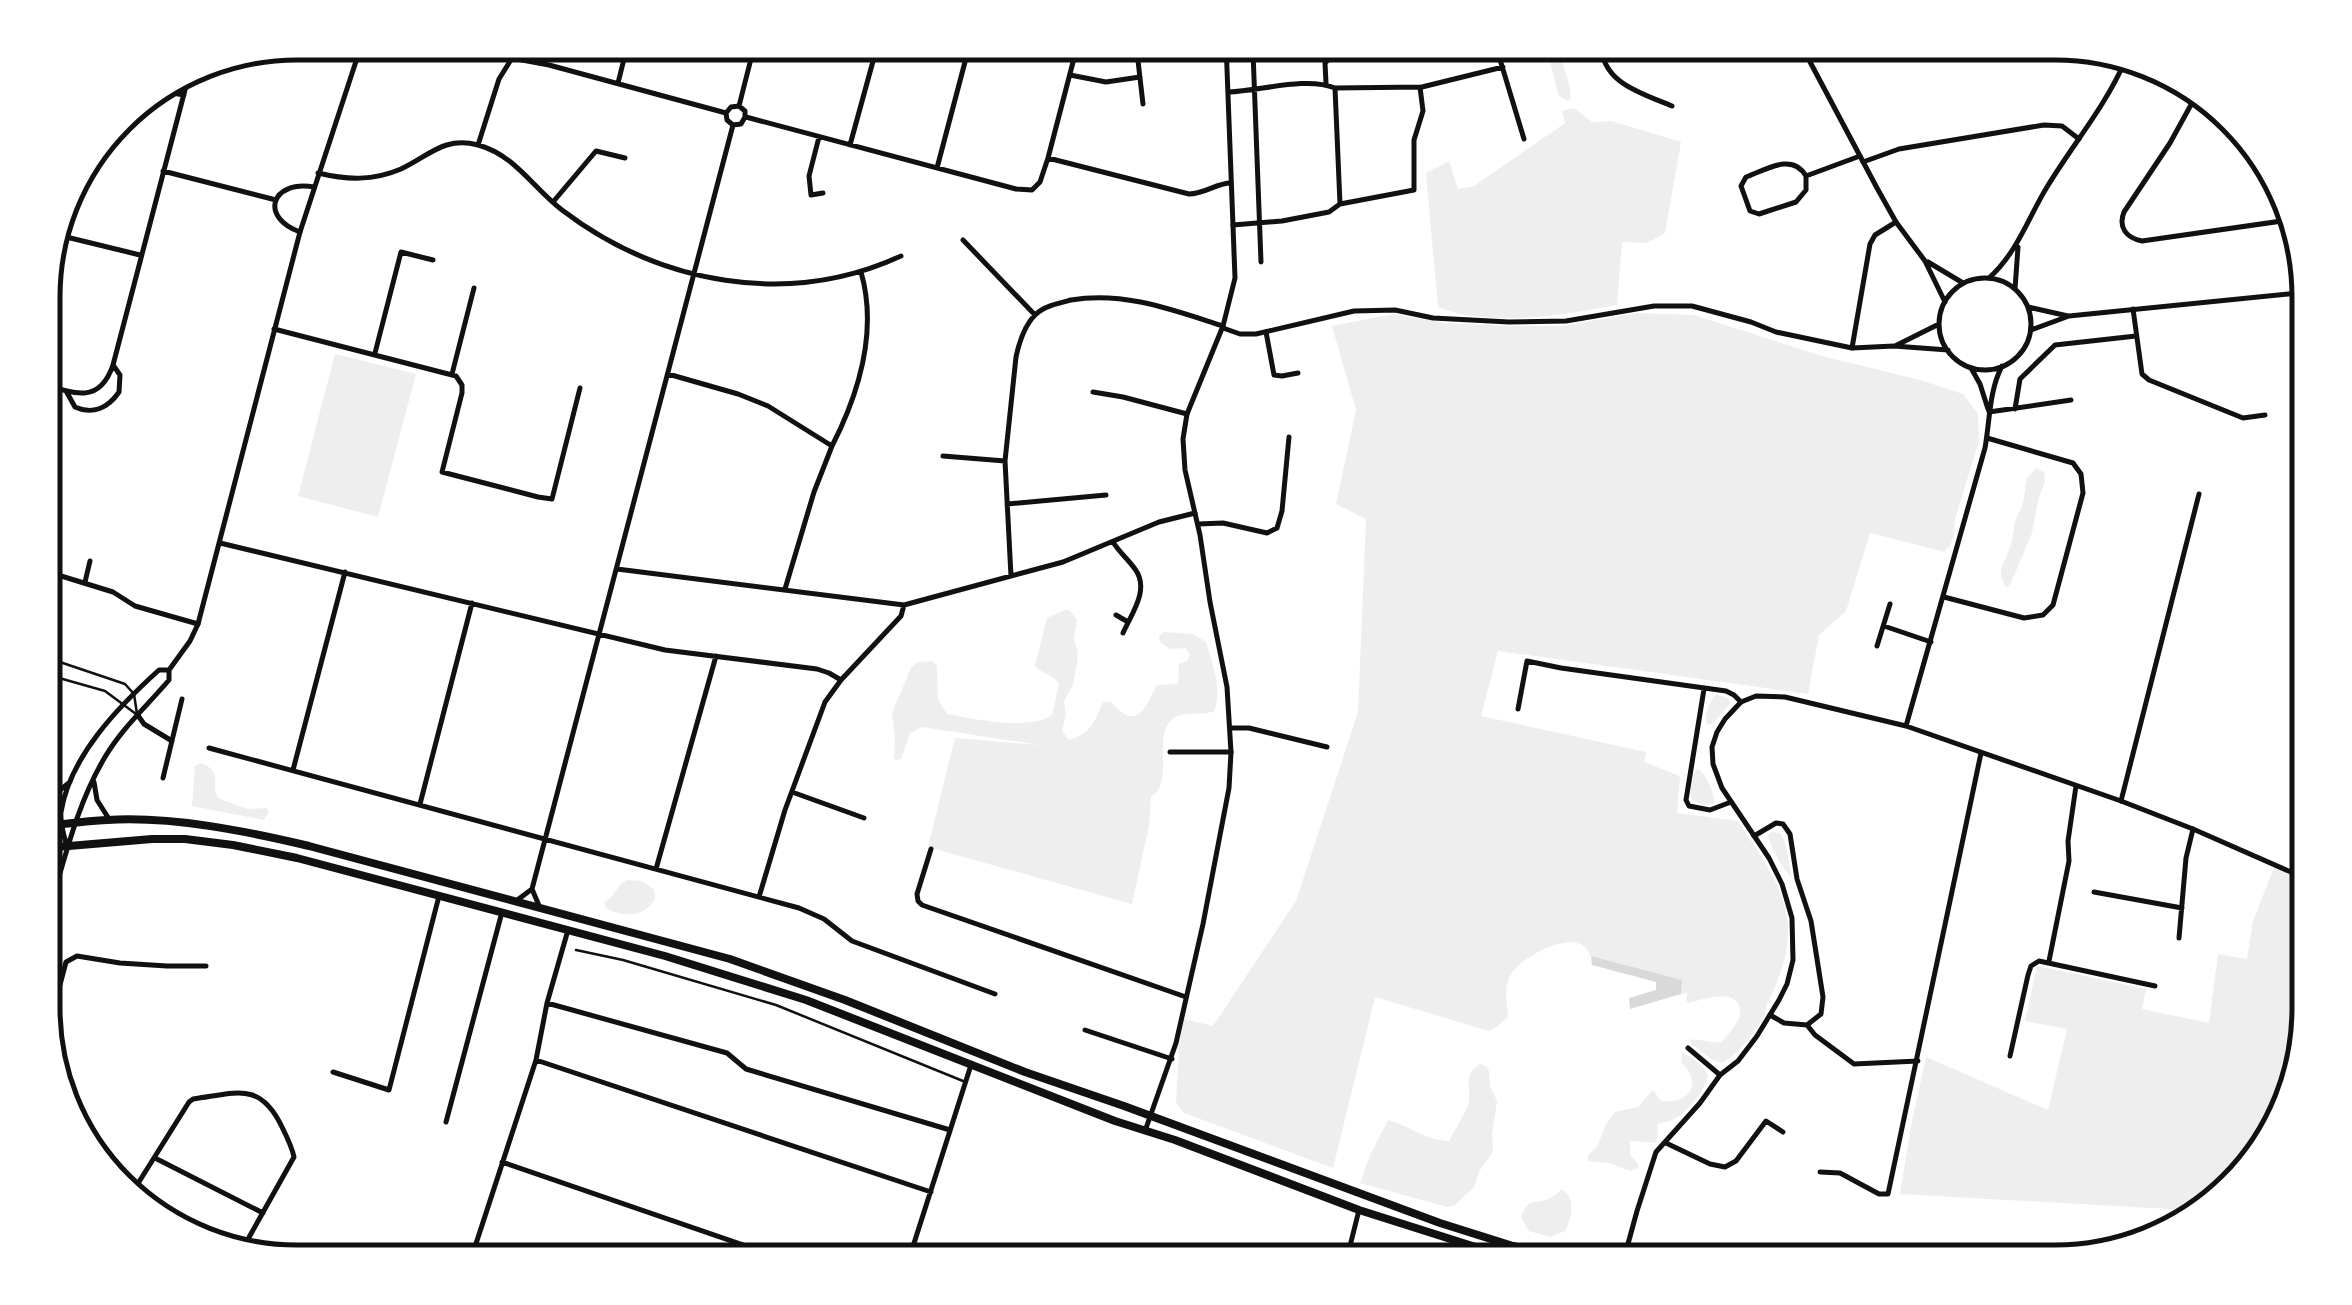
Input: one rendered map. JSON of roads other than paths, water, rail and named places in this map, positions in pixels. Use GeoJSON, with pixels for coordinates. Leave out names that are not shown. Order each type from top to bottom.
{"type":"FeatureCollection","features":[{"type":"Feature","properties":{"kind":"main road"},"geometry":{"type":"LineString","coordinates":[[61,825],[109,819],[222,829],[309,846],[730,959],[1025,1072],[1458,1229],[1515,1244]]}},
{"type":"Feature","properties":{"kind":"main road"},"geometry":{"type":"LineString","coordinates":[[60,847],[185,839],[233,844],[738,977],[1359,1210],[1468,1244]]}},
{"type":"Feature","properties":{"kind":"main road"},"geometry":{"type":"LineString","coordinates":[[309,846],[310,866]]}},
{"type":"Feature","properties":{"kind":"main road"},"geometry":{"type":"LineString","coordinates":[[730,959],[740,966],[738,977]]}},
{"type":"Feature","properties":{"kind":"main road"},"geometry":{"type":"LineString","coordinates":[[1359,1210],[1364,1195]]}},
{"type":"Feature","properties":{"kind":"street"},"geometry":{"type":"LineString","coordinates":[[60,867],[94,779],[110,749],[169,680],[168,670],[198,624],[300,232],[356,60]]}},
{"type":"Feature","properties":{"kind":"street"},"geometry":{"type":"LineString","coordinates":[[478,145],[498,79],[511,60]]}},
{"type":"Feature","properties":{"kind":"street"},"geometry":{"type":"LineString","coordinates":[[524,60],[726,113]]}},
{"type":"Feature","properties":{"kind":"street"},"geometry":{"type":"LineString","coordinates":[[618,84],[624,60]]}},
{"type":"Feature","properties":{"kind":"street"},"geometry":{"type":"LineString","coordinates":[[739,106],[750,60]]}},
{"type":"Feature","properties":{"kind":"street"},"geometry":{"type":"LineString","coordinates":[[850,145],[873,60]]}},
{"type":"Feature","properties":{"kind":"street"},"geometry":{"type":"LineString","coordinates":[[938,168],[965,60]]}},
{"type":"Feature","properties":{"kind":"street"},"geometry":{"type":"LineString","coordinates":[[746,117],[1027,191],[1038,186],[1048,158],[1074,60]]}},
{"type":"Feature","properties":{"kind":"street"},"geometry":{"type":"LineString","coordinates":[[1138,60],[1143,104]]}},
{"type":"Feature","properties":{"kind":"street"},"geometry":{"type":"LineString","coordinates":[[1145,1131],[1172,1059],[1223,826],[1231,752],[1227,687],[1183,439],[1187,414],[1223,327],[1235,278],[1227,60]]}},
{"type":"Feature","properties":{"kind":"street"},"geometry":{"type":"LineString","coordinates":[[1253,60],[1261,262]]}},
{"type":"Feature","properties":{"kind":"street"},"geometry":{"type":"LineString","coordinates":[[1326,84],[1328,60]]}},
{"type":"Feature","properties":{"kind":"street"},"geometry":{"type":"LineString","coordinates":[[1501,60],[1524,139]]}},
{"type":"Feature","properties":{"kind":"street"},"geometry":{"type":"LineString","coordinates":[[1603,60],[1624,85],[1672,106]]}},
{"type":"Feature","properties":{"kind":"street"},"geometry":{"type":"LineString","coordinates":[[1809,60],[1896,222],[1925,261],[1945,302]]}},
{"type":"Feature","properties":{"kind":"street"},"geometry":{"type":"LineString","coordinates":[[1228,92],[1326,84],[1334,88],[1420,86],[1503,67]]}},
{"type":"Feature","properties":{"kind":"street"},"geometry":{"type":"LineString","coordinates":[[1989,278],[2018,244],[2036,206],[2121,70]]}},
{"type":"Feature","properties":{"kind":"street"},"geometry":{"type":"LineString","coordinates":[[1070,75],[1106,82],[1140,77]]}},
{"type":"Feature","properties":{"kind":"street"},"geometry":{"type":"LineString","coordinates":[[1233,225],[1328,212],[1340,204],[1414,190],[1414,140],[1423,111],[1420,86]]}},
{"type":"Feature","properties":{"kind":"street"},"geometry":{"type":"LineString","coordinates":[[60,389],[78,393],[95,390],[107,380],[186,88]]}},
{"type":"Feature","properties":{"kind":"street"},"geometry":{"type":"LineString","coordinates":[[1334,88],[1340,204]]}},
{"type":"Feature","properties":{"kind":"street"},"geometry":{"type":"LineString","coordinates":[[176,94],[184,95]]}},
{"type":"Feature","properties":{"kind":"street"},"geometry":{"type":"LineString","coordinates":[[2192,104],[2124,212],[2122,226],[2131,238],[2142,241],[2279,221]]}},
{"type":"Feature","properties":{"kind":"street"},"geometry":{"type":"LineString","coordinates":[[731,106],[739,106],[746,117],[741,124],[733,125],[726,113],[731,106]]}},
{"type":"Feature","properties":{"kind":"street"},"geometry":{"type":"LineString","coordinates":[[540,908],[532,889],[733,125]]}},
{"type":"Feature","properties":{"kind":"street"},"geometry":{"type":"LineString","coordinates":[[1806,176],[1899,148],[2044,125],[2062,126],[2079,139]]}},
{"type":"Feature","properties":{"kind":"street"},"geometry":{"type":"LineString","coordinates":[[818,137],[809,185],[811,195],[823,193]]}},
{"type":"Feature","properties":{"kind":"street"},"geometry":{"type":"LineString","coordinates":[[318,173],[370,178],[396,171],[442,146],[478,145],[514,163],[576,220],[617,245],[667,266],[742,282],[790,285],[861,272],[901,256]]}},
{"type":"Feature","properties":{"kind":"street"},"geometry":{"type":"LineString","coordinates":[[552,202],[596,151],[625,158]]}},
{"type":"Feature","properties":{"kind":"street"},"geometry":{"type":"LineString","coordinates":[[1048,158],[1189,194],[1231,183]]}},
{"type":"Feature","properties":{"kind":"street"},"geometry":{"type":"LineString","coordinates":[[1785,163],[1796,165],[1806,176],[1807,187],[1799,200],[1759,214],[1750,211],[1742,186],[1746,178],[1785,163]]}},
{"type":"Feature","properties":{"kind":"street"},"geometry":{"type":"LineString","coordinates":[[163,171],[276,200]]}},
{"type":"Feature","properties":{"kind":"street"},"geometry":{"type":"LineString","coordinates":[[300,232],[279,218],[276,200],[288,188],[314,187]]}},
{"type":"Feature","properties":{"kind":"street"},"geometry":{"type":"LineString","coordinates":[[1852,348],[1870,244],[1896,222]]}},
{"type":"Feature","properties":{"kind":"street"},"geometry":{"type":"LineString","coordinates":[[68,237],[140,255]]}},
{"type":"Feature","properties":{"kind":"street"},"geometry":{"type":"LineString","coordinates":[[963,240],[1035,315]]}},
{"type":"Feature","properties":{"kind":"street"},"geometry":{"type":"LineString","coordinates":[[2015,289],[2018,244]]}},
{"type":"Feature","properties":{"kind":"street"},"geometry":{"type":"LineString","coordinates":[[375,354],[401,252],[433,260]]}},
{"type":"Feature","properties":{"kind":"street"},"geometry":{"type":"LineString","coordinates":[[1925,261],[1963,283]]}},
{"type":"Feature","properties":{"kind":"street"},"geometry":{"type":"LineString","coordinates":[[785,589],[814,492],[856,390],[866,348],[868,308],[861,272]]}},
{"type":"Feature","properties":{"kind":"street"},"geometry":{"type":"LineString","coordinates":[[1989,278],[2004,282],[2028,306],[2030,331],[2020,353],[2002,366],[1970,367],[1956,360],[1942,340],[1939,324],[1945,302],[1963,283],[1989,278]]}},
{"type":"Feature","properties":{"kind":"street"},"geometry":{"type":"LineString","coordinates":[[452,374],[474,288]]}},
{"type":"Feature","properties":{"kind":"street"},"geometry":{"type":"LineString","coordinates":[[2030,331],[2069,316],[2291,294]]}},
{"type":"Feature","properties":{"kind":"street"},"geometry":{"type":"LineString","coordinates":[[1012,576],[1005,461],[1016,357],[1024,332],[1035,315],[1065,302],[1119,298],[1145,302],[1248,335],[1354,312],[1395,310],[1433,318],[1566,321],[1654,306],[1692,306],[1776,332],[1852,348],[1948,350]]}},
{"type":"Feature","properties":{"kind":"street"},"geometry":{"type":"LineString","coordinates":[[2028,306],[2069,316]]}},
{"type":"Feature","properties":{"kind":"street"},"geometry":{"type":"LineString","coordinates":[[2133,309],[2142,374],[2149,380],[2243,418],[2265,415]]}},
{"type":"Feature","properties":{"kind":"street"},"geometry":{"type":"LineString","coordinates":[[1894,346],[1939,324]]}},
{"type":"Feature","properties":{"kind":"street"},"geometry":{"type":"LineString","coordinates":[[274,329],[452,374],[463,389],[442,472],[552,499],[580,388]]}},
{"type":"Feature","properties":{"kind":"street"},"geometry":{"type":"LineString","coordinates":[[1266,332],[1274,374],[1298,372]]}},
{"type":"Feature","properties":{"kind":"street"},"geometry":{"type":"LineString","coordinates":[[2015,409],[2020,380],[2055,345],[2136,336]]}},
{"type":"Feature","properties":{"kind":"street"},"geometry":{"type":"LineString","coordinates":[[66,391],[78,409],[90,411],[105,406],[120,388],[120,375],[113,364]]}},
{"type":"Feature","properties":{"kind":"street"},"geometry":{"type":"LineString","coordinates":[[1906,726],[1987,438],[1988,412],[2002,366]]}},
{"type":"Feature","properties":{"kind":"street"},"geometry":{"type":"LineString","coordinates":[[1970,367],[1988,412]]}},
{"type":"Feature","properties":{"kind":"street"},"geometry":{"type":"LineString","coordinates":[[668,374],[768,406],[832,446]]}},
{"type":"Feature","properties":{"kind":"street"},"geometry":{"type":"LineString","coordinates":[[1092,392],[1187,414]]}},
{"type":"Feature","properties":{"kind":"street"},"geometry":{"type":"LineString","coordinates":[[1988,412],[2072,400]]}},
{"type":"Feature","properties":{"kind":"street"},"geometry":{"type":"LineString","coordinates":[[1198,524],[1223,524],[1267,533],[1277,528],[1290,437]]}},
{"type":"Feature","properties":{"kind":"street"},"geometry":{"type":"LineString","coordinates":[[1944,597],[2017,617],[2043,615],[2053,605],[2082,503],[2083,482],[2072,463],[1987,438]]}},
{"type":"Feature","properties":{"kind":"street"},"geometry":{"type":"LineString","coordinates":[[943,456],[1005,461]]}},
{"type":"Feature","properties":{"kind":"street"},"geometry":{"type":"LineString","coordinates":[[2121,801],[2199,494]]}},
{"type":"Feature","properties":{"kind":"street"},"geometry":{"type":"LineString","coordinates":[[1006,504],[1106,496]]}},
{"type":"Feature","properties":{"kind":"street"},"geometry":{"type":"LineString","coordinates":[[617,569],[904,606],[1078,557],[1195,512]]}},
{"type":"Feature","properties":{"kind":"street"},"geometry":{"type":"LineString","coordinates":[[1113,542],[1135,568],[1142,584],[1124,633]]}},
{"type":"Feature","properties":{"kind":"street"},"geometry":{"type":"LineString","coordinates":[[220,543],[665,650],[824,671],[841,680]]}},
{"type":"Feature","properties":{"kind":"street"},"geometry":{"type":"LineString","coordinates":[[84,584],[90,561]]}},
{"type":"Feature","properties":{"kind":"street"},"geometry":{"type":"LineString","coordinates":[[293,770],[344,572]]}},
{"type":"Feature","properties":{"kind":"street"},"geometry":{"type":"LineString","coordinates":[[60,576],[114,592],[135,606],[198,624]]}},
{"type":"Feature","properties":{"kind":"street"},"geometry":{"type":"LineString","coordinates":[[420,805],[472,604]]}},
{"type":"Feature","properties":{"kind":"street"},"geometry":{"type":"LineString","coordinates":[[1877,646],[1890,604]]}},
{"type":"Feature","properties":{"kind":"street"},"geometry":{"type":"LineString","coordinates":[[759,897],[825,702],[901,616],[904,606]]}},
{"type":"Feature","properties":{"kind":"street"},"geometry":{"type":"LineString","coordinates":[[1116,616],[1128,622]]}},
{"type":"Feature","properties":{"kind":"street"},"geometry":{"type":"LineString","coordinates":[[1884,626],[1931,642]]}},
{"type":"Feature","properties":{"kind":"street"},"geometry":{"type":"LineString","coordinates":[[656,869],[716,656]]}},
{"type":"Feature","properties":{"kind":"street"},"geometry":{"type":"LineString","coordinates":[[1518,708],[1527,661],[1729,692],[1741,702]]}},
{"type":"Feature","properties":{"kind":"street"},"geometry":{"type":"LineString","coordinates":[[66,846],[62,809],[86,753],[123,705],[159,670],[168,670]]}},
{"type":"Feature","properties":{"kind":"street"},"geometry":{"type":"LineString","coordinates":[[1704,689],[1686,800],[1689,806],[1710,810],[1732,802]]}},
{"type":"Feature","properties":{"kind":"street"},"geometry":{"type":"LineString","coordinates":[[1628,1244],[1656,1152],[1720,1076],[1738,1061],[1770,1015],[1793,960],[1794,932],[1782,884],[1715,773],[1712,746],[1722,724],[1741,702],[1756,696],[1797,699],[1906,726],[2121,801],[2291,872]]}},
{"type":"Feature","properties":{"kind":"street"},"geometry":{"type":"LineString","coordinates":[[163,778],[182,699]]}},
{"type":"Feature","properties":{"kind":"street"},"geometry":{"type":"LineString","coordinates":[[137,714],[144,724],[172,742]]}},
{"type":"Feature","properties":{"kind":"street"},"geometry":{"type":"LineString","coordinates":[[1230,728],[1248,728],[1327,747]]}},
{"type":"Feature","properties":{"kind":"street"},"geometry":{"type":"LineString","coordinates":[[209,748],[810,912],[852,941],[995,994]]}},
{"type":"Feature","properties":{"kind":"street"},"geometry":{"type":"LineString","coordinates":[[1170,752],[1231,752]]}},
{"type":"Feature","properties":{"kind":"street"},"geometry":{"type":"LineString","coordinates":[[1820,1172],[1840,1173],[1880,1194],[1888,1194],[1982,753]]}},
{"type":"Feature","properties":{"kind":"street"},"geometry":{"type":"LineString","coordinates":[[94,779],[96,800],[109,819]]}},
{"type":"Feature","properties":{"kind":"street"},"geometry":{"type":"LineString","coordinates":[[60,790],[71,782]]}},
{"type":"Feature","properties":{"kind":"street"},"geometry":{"type":"LineString","coordinates":[[2048,962],[2069,861],[2076,786]]}},
{"type":"Feature","properties":{"kind":"street"},"geometry":{"type":"LineString","coordinates":[[792,792],[864,818]]}},
{"type":"Feature","properties":{"kind":"street"},"geometry":{"type":"LineString","coordinates":[[1754,836],[1776,823],[1790,834],[1811,922],[1823,996],[1821,1014],[1807,1025],[1784,1024],[1770,1015]]}},
{"type":"Feature","properties":{"kind":"street"},"geometry":{"type":"LineString","coordinates":[[2179,938],[2186,858],[2193,829]]}},
{"type":"Feature","properties":{"kind":"street"},"geometry":{"type":"LineString","coordinates":[[931,848],[917,894],[922,905],[1186,997]]}},
{"type":"Feature","properties":{"kind":"street"},"geometry":{"type":"LineString","coordinates":[[516,901],[532,889]]}},
{"type":"Feature","properties":{"kind":"street"},"geometry":{"type":"LineString","coordinates":[[2094,892],[2182,908]]}},
{"type":"Feature","properties":{"kind":"street"},"geometry":{"type":"LineString","coordinates":[[333,1072],[389,1090],[439,896]]}},
{"type":"Feature","properties":{"kind":"street"},"geometry":{"type":"LineString","coordinates":[[446,1122],[502,912]]}},
{"type":"Feature","properties":{"kind":"street"},"geometry":{"type":"LineString","coordinates":[[475,1245],[536,1060],[546,1004],[568,930]]}},
{"type":"Feature","properties":{"kind":"street"},"geometry":{"type":"LineString","coordinates":[[60,986],[66,962],[76,956],[120,963],[206,966]]}},
{"type":"Feature","properties":{"kind":"street"},"geometry":{"type":"LineString","coordinates":[[2010,1056],[2031,966],[2039,960],[2154,986]]}},
{"type":"Feature","properties":{"kind":"street"},"geometry":{"type":"LineString","coordinates":[[546,1004],[726,1053],[746,1068],[950,1130]]}},
{"type":"Feature","properties":{"kind":"street"},"geometry":{"type":"LineString","coordinates":[[1807,1025],[1854,1064],[1918,1061]]}},
{"type":"Feature","properties":{"kind":"street"},"geometry":{"type":"LineString","coordinates":[[1085,1030],[1172,1059]]}},
{"type":"Feature","properties":{"kind":"street"},"geometry":{"type":"LineString","coordinates":[[2013,1040],[2026,1042]]}},
{"type":"Feature","properties":{"kind":"street"},"geometry":{"type":"LineString","coordinates":[[1688,1048],[1720,1076]]}},
{"type":"Feature","properties":{"kind":"street"},"geometry":{"type":"LineString","coordinates":[[536,1060],[930,1192]]}},
{"type":"Feature","properties":{"kind":"street"},"geometry":{"type":"LineString","coordinates":[[913,1245],[971,1065]]}},
{"type":"Feature","properties":{"kind":"street"},"geometry":{"type":"LineString","coordinates":[[138,1183],[193,1098],[248,1093],[258,1096],[268,1103],[280,1122],[294,1157],[248,1239]]}},
{"type":"Feature","properties":{"kind":"street"},"geometry":{"type":"LineString","coordinates":[[1666,1143],[1725,1168],[1736,1160],[1766,1121],[1783,1132]]}},
{"type":"Feature","properties":{"kind":"street"},"geometry":{"type":"LineString","coordinates":[[155,1158],[263,1213]]}},
{"type":"Feature","properties":{"kind":"street"},"geometry":{"type":"LineString","coordinates":[[502,1162],[743,1245]]}},
{"type":"Feature","properties":{"kind":"street"},"geometry":{"type":"LineString","coordinates":[[1350,1244],[1359,1210]]}},
{"type":"Feature","properties":{"kind":"lane"},"geometry":{"type":"LineString","coordinates":[[60,662],[125,684],[134,694],[137,714]]}},
{"type":"Feature","properties":{"kind":"lane"},"geometry":{"type":"LineString","coordinates":[[60,678],[97,688],[137,714]]}},
{"type":"Feature","properties":{"kind":"lane"},"geometry":{"type":"LineString","coordinates":[[576,950],[766,1001],[964,1082]]}}]}
